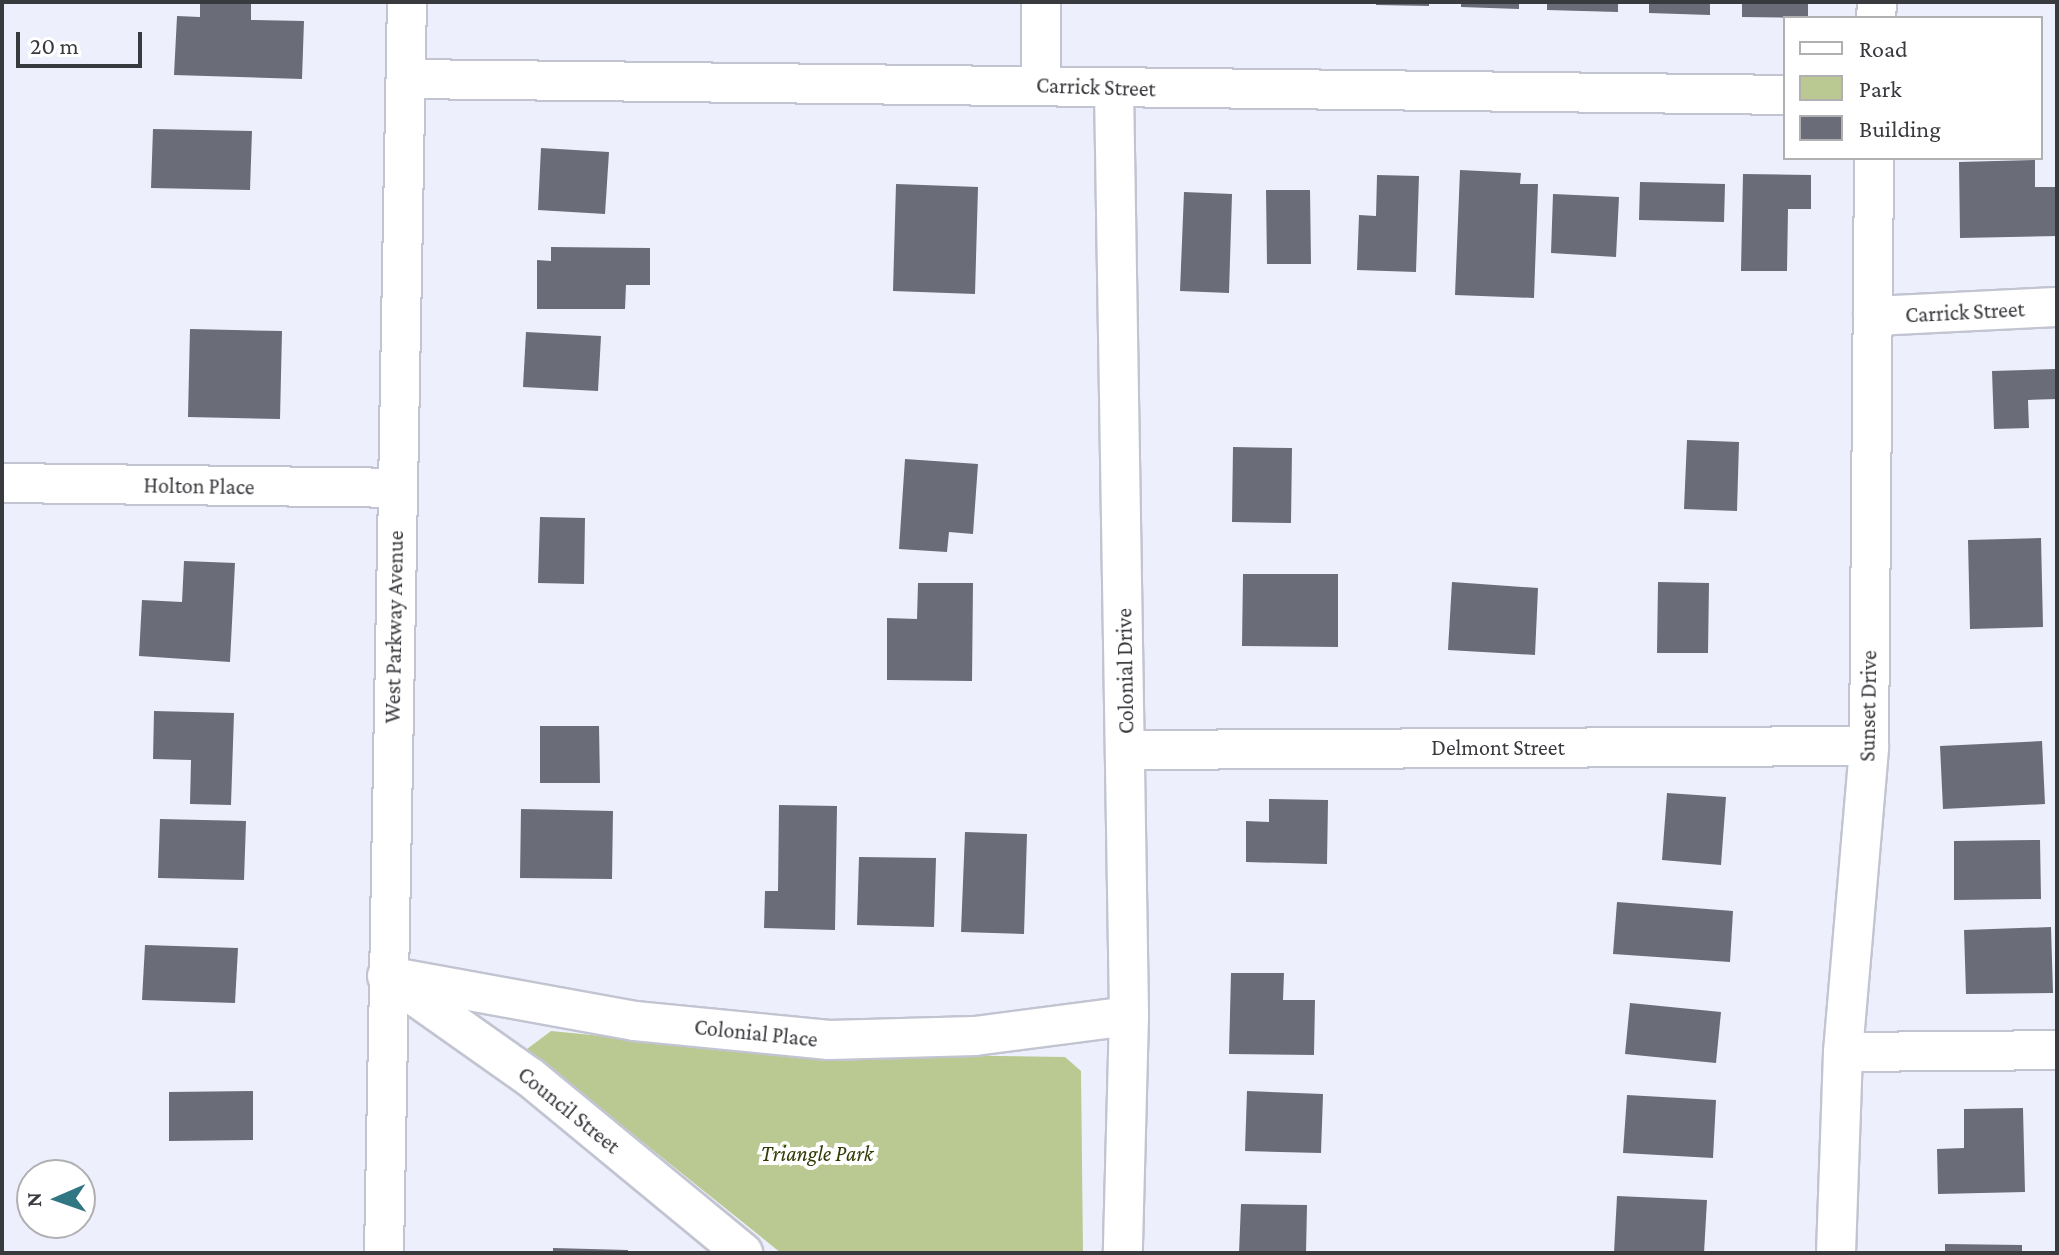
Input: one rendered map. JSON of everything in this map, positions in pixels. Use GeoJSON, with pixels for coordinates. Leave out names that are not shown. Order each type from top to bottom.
{"type":"FeatureCollection","features":[{"type":"Feature","properties":{"kind":"street","name":"West Parkway Avenue"},"geometry":{"type":"LineString","coordinates":[[384,1253],[407,2]]}},
{"type":"Feature","properties":{"kind":"street"},"geometry":{"type":"LineString","coordinates":[[1041,2],[1041,84]]}},
{"type":"Feature","properties":{"kind":"street","name":"Carrick Street"},"geometry":{"type":"LineString","coordinates":[[406,79],[1783,95]]}},
{"type":"Feature","properties":{"kind":"street","name":"Colonial Drive"},"geometry":{"type":"LineString","coordinates":[[1114,88],[1127,750],[1129,1016],[1123,1253]]}},
{"type":"Feature","properties":{"kind":"street","name":"Sunset Drive"},"geometry":{"type":"LineString","coordinates":[[1836,1253],[1843,1052],[1869,746],[1874,160]]}},
{"type":"Feature","properties":{"kind":"street","name":"Carrick Street"},"geometry":{"type":"LineString","coordinates":[[1873,316],[2057,307]]}},
{"type":"Feature","properties":{"kind":"street","name":"Holton Place"},"geometry":{"type":"LineString","coordinates":[[2,483],[397,488]]}},
{"type":"Feature","properties":{"kind":"street","name":"Delmont Street"},"geometry":{"type":"LineString","coordinates":[[1127,750],[1869,746]]}},
{"type":"Feature","properties":{"kind":"street","name":"Colonial Place"},"geometry":{"type":"LineString","coordinates":[[387,976],[635,1021],[829,1040],[975,1036],[1129,1016]]}},
{"type":"Feature","properties":{"kind":"street","name":"Council Street"},"geometry":{"type":"LineString","coordinates":[[387,976],[531,1078],[743,1253]]}},
{"type":"Feature","properties":{"kind":"street"},"geometry":{"type":"LineString","coordinates":[[1843,1052],[2057,1050]]}},
{"type":"Feature","properties":{"kind":"green space","name":"Triangle Park"},"geometry":{"type":"Polygon","coordinates":[[[551,1031],[773,1053],[1065,1057],[1081,1071],[1083,1253],[781,1253],[527,1049],[551,1031]]]}},
{"type":"Feature","properties":{"kind":"building"},"geometry":{"type":"Polygon","coordinates":[[[200,2],[251,2],[251,20],[304,21],[302,79],[174,75],[177,16],[200,17],[200,2]]]}},
{"type":"Feature","properties":{"kind":"building"},"geometry":{"type":"Polygon","coordinates":[[[1376,2],[1429,2],[1429,6],[1376,5],[1376,2]]]}},
{"type":"Feature","properties":{"kind":"building"},"geometry":{"type":"Polygon","coordinates":[[[1461,2],[1519,2],[1519,9],[1461,7],[1461,2]]]}},
{"type":"Feature","properties":{"kind":"building"},"geometry":{"type":"Polygon","coordinates":[[[1547,2],[1618,2],[1618,12],[1547,10],[1547,2]]]}},
{"type":"Feature","properties":{"kind":"building"},"geometry":{"type":"Polygon","coordinates":[[[1649,2],[1710,2],[1710,15],[1649,13],[1649,2]]]}},
{"type":"Feature","properties":{"kind":"building"},"geometry":{"type":"Polygon","coordinates":[[[1742,2],[1808,2],[1808,16],[1742,17],[1742,2]]]}},
{"type":"Feature","properties":{"kind":"building"},"geometry":{"type":"Polygon","coordinates":[[[153,129],[252,131],[250,190],[151,188],[153,129]]]}},
{"type":"Feature","properties":{"kind":"building"},"geometry":{"type":"Polygon","coordinates":[[[541,148],[609,152],[605,214],[538,210],[541,148]]]}},
{"type":"Feature","properties":{"kind":"building"},"geometry":{"type":"Polygon","coordinates":[[[2035,160],[2035,187],[2057,187],[2057,236],[1960,238],[1959,162],[2035,160]]]}},
{"type":"Feature","properties":{"kind":"building"},"geometry":{"type":"Polygon","coordinates":[[[1460,170],[1521,173],[1520,184],[1538,184],[1534,298],[1455,295],[1460,170]]]}},
{"type":"Feature","properties":{"kind":"building"},"geometry":{"type":"Polygon","coordinates":[[[1743,174],[1811,175],[1811,209],[1788,209],[1787,271],[1741,271],[1743,174]]]}},
{"type":"Feature","properties":{"kind":"building"},"geometry":{"type":"Polygon","coordinates":[[[1377,175],[1419,176],[1416,272],[1357,270],[1359,215],[1376,216],[1377,175]]]}},
{"type":"Feature","properties":{"kind":"building"},"geometry":{"type":"Polygon","coordinates":[[[1640,182],[1725,184],[1724,222],[1639,220],[1640,182]]]}},
{"type":"Feature","properties":{"kind":"building"},"geometry":{"type":"Polygon","coordinates":[[[896,184],[978,187],[975,294],[893,291],[896,184]]]}},
{"type":"Feature","properties":{"kind":"building"},"geometry":{"type":"Polygon","coordinates":[[[1266,190],[1310,190],[1311,264],[1267,264],[1266,190]]]}},
{"type":"Feature","properties":{"kind":"building"},"geometry":{"type":"Polygon","coordinates":[[[1184,192],[1232,194],[1229,293],[1180,291],[1184,192]]]}},
{"type":"Feature","properties":{"kind":"building"},"geometry":{"type":"Polygon","coordinates":[[[1553,194],[1619,197],[1616,257],[1551,253],[1553,194]]]}},
{"type":"Feature","properties":{"kind":"building"},"geometry":{"type":"Polygon","coordinates":[[[551,247],[650,248],[650,285],[626,285],[625,309],[537,309],[537,260],[551,261],[551,247]]]}},
{"type":"Feature","properties":{"kind":"building"},"geometry":{"type":"Polygon","coordinates":[[[190,329],[282,331],[280,419],[188,417],[190,329]]]}},
{"type":"Feature","properties":{"kind":"building"},"geometry":{"type":"Polygon","coordinates":[[[526,332],[601,336],[598,391],[523,387],[526,332]]]}},
{"type":"Feature","properties":{"kind":"building"},"geometry":{"type":"Polygon","coordinates":[[[2057,369],[2057,399],[2028,400],[2029,428],[1994,429],[1992,371],[2057,369]]]}},
{"type":"Feature","properties":{"kind":"building"},"geometry":{"type":"Polygon","coordinates":[[[1687,440],[1739,442],[1737,511],[1684,509],[1687,440]]]}},
{"type":"Feature","properties":{"kind":"building"},"geometry":{"type":"Polygon","coordinates":[[[1233,447],[1292,448],[1291,523],[1232,522],[1233,447]]]}},
{"type":"Feature","properties":{"kind":"building"},"geometry":{"type":"Polygon","coordinates":[[[905,459],[978,464],[973,534],[949,532],[947,552],[899,549],[905,459]]]}},
{"type":"Feature","properties":{"kind":"building"},"geometry":{"type":"Polygon","coordinates":[[[540,517],[585,518],[584,584],[538,583],[540,517]]]}},
{"type":"Feature","properties":{"kind":"building"},"geometry":{"type":"Polygon","coordinates":[[[2041,538],[2043,627],[1970,629],[1968,540],[2041,538]]]}},
{"type":"Feature","properties":{"kind":"building"},"geometry":{"type":"Polygon","coordinates":[[[184,561],[235,563],[230,662],[139,656],[142,600],[182,602],[184,561]]]}},
{"type":"Feature","properties":{"kind":"building"},"geometry":{"type":"Polygon","coordinates":[[[1243,574],[1338,574],[1338,647],[1242,646],[1243,574]]]}},
{"type":"Feature","properties":{"kind":"building"},"geometry":{"type":"Polygon","coordinates":[[[1452,582],[1538,588],[1535,655],[1448,650],[1452,582]]]}},
{"type":"Feature","properties":{"kind":"building"},"geometry":{"type":"Polygon","coordinates":[[[1658,582],[1709,583],[1708,653],[1657,653],[1658,582]]]}},
{"type":"Feature","properties":{"kind":"building"},"geometry":{"type":"Polygon","coordinates":[[[918,583],[973,583],[972,681],[887,680],[887,618],[917,619],[918,583]]]}},
{"type":"Feature","properties":{"kind":"building"},"geometry":{"type":"Polygon","coordinates":[[[154,711],[234,713],[231,805],[190,804],[191,760],[153,759],[154,711]]]}},
{"type":"Feature","properties":{"kind":"building"},"geometry":{"type":"Polygon","coordinates":[[[540,726],[599,726],[600,783],[540,783],[540,726]]]}},
{"type":"Feature","properties":{"kind":"building"},"geometry":{"type":"Polygon","coordinates":[[[2042,741],[2045,804],[1943,809],[1940,746],[2042,741]]]}},
{"type":"Feature","properties":{"kind":"building"},"geometry":{"type":"Polygon","coordinates":[[[1667,793],[1726,797],[1721,865],[1662,860],[1667,793]]]}},
{"type":"Feature","properties":{"kind":"building"},"geometry":{"type":"Polygon","coordinates":[[[1269,799],[1328,800],[1327,864],[1246,862],[1246,821],[1269,822],[1269,799]]]}},
{"type":"Feature","properties":{"kind":"building"},"geometry":{"type":"Polygon","coordinates":[[[779,805],[837,806],[835,930],[764,928],[765,891],[778,891],[779,805]]]}},
{"type":"Feature","properties":{"kind":"building"},"geometry":{"type":"Polygon","coordinates":[[[521,809],[613,811],[612,879],[520,878],[521,809]]]}},
{"type":"Feature","properties":{"kind":"building"},"geometry":{"type":"Polygon","coordinates":[[[160,819],[246,821],[244,880],[158,878],[160,819]]]}},
{"type":"Feature","properties":{"kind":"building"},"geometry":{"type":"Polygon","coordinates":[[[965,832],[1027,834],[1024,934],[961,932],[965,832]]]}},
{"type":"Feature","properties":{"kind":"building"},"geometry":{"type":"Polygon","coordinates":[[[2040,840],[2041,899],[1954,900],[1954,841],[2040,840]]]}},
{"type":"Feature","properties":{"kind":"building"},"geometry":{"type":"Polygon","coordinates":[[[859,857],[936,858],[934,927],[857,925],[859,857]]]}},
{"type":"Feature","properties":{"kind":"building"},"geometry":{"type":"Polygon","coordinates":[[[1617,902],[1733,911],[1730,962],[1613,954],[1617,902]]]}},
{"type":"Feature","properties":{"kind":"building"},"geometry":{"type":"Polygon","coordinates":[[[2051,927],[2053,993],[1966,994],[1964,930],[2051,927]]]}},
{"type":"Feature","properties":{"kind":"building"},"geometry":{"type":"Polygon","coordinates":[[[145,945],[238,948],[235,1003],[142,1000],[145,945]]]}},
{"type":"Feature","properties":{"kind":"building"},"geometry":{"type":"Polygon","coordinates":[[[1231,973],[1284,973],[1283,1000],[1315,1000],[1314,1055],[1229,1054],[1231,973]]]}},
{"type":"Feature","properties":{"kind":"building"},"geometry":{"type":"Polygon","coordinates":[[[1630,1003],[1721,1012],[1716,1063],[1625,1054],[1630,1003]]]}},
{"type":"Feature","properties":{"kind":"building"},"geometry":{"type":"Polygon","coordinates":[[[253,1091],[253,1140],[169,1141],[169,1092],[253,1091]]]}},
{"type":"Feature","properties":{"kind":"building"},"geometry":{"type":"Polygon","coordinates":[[[1247,1091],[1323,1094],[1321,1153],[1245,1151],[1247,1091]]]}},
{"type":"Feature","properties":{"kind":"building"},"geometry":{"type":"Polygon","coordinates":[[[1627,1095],[1716,1100],[1713,1158],[1623,1153],[1627,1095]]]}},
{"type":"Feature","properties":{"kind":"building"},"geometry":{"type":"Polygon","coordinates":[[[2023,1108],[2025,1192],[1938,1194],[1937,1149],[1964,1148],[1964,1109],[2023,1108]]]}},
{"type":"Feature","properties":{"kind":"building"},"geometry":{"type":"Polygon","coordinates":[[[1617,1196],[1707,1200],[1704,1253],[1614,1253],[1617,1196]]]}},
{"type":"Feature","properties":{"kind":"building"},"geometry":{"type":"Polygon","coordinates":[[[1241,1204],[1307,1205],[1306,1253],[1239,1253],[1241,1204]]]}},
{"type":"Feature","properties":{"kind":"building"},"geometry":{"type":"Polygon","coordinates":[[[1945,1244],[2022,1245],[2022,1253],[1945,1253],[1945,1244]]]}},
{"type":"Feature","properties":{"kind":"building"},"geometry":{"type":"Polygon","coordinates":[[[553,1248],[628,1250],[628,1253],[553,1253],[553,1248]]]}}]}
